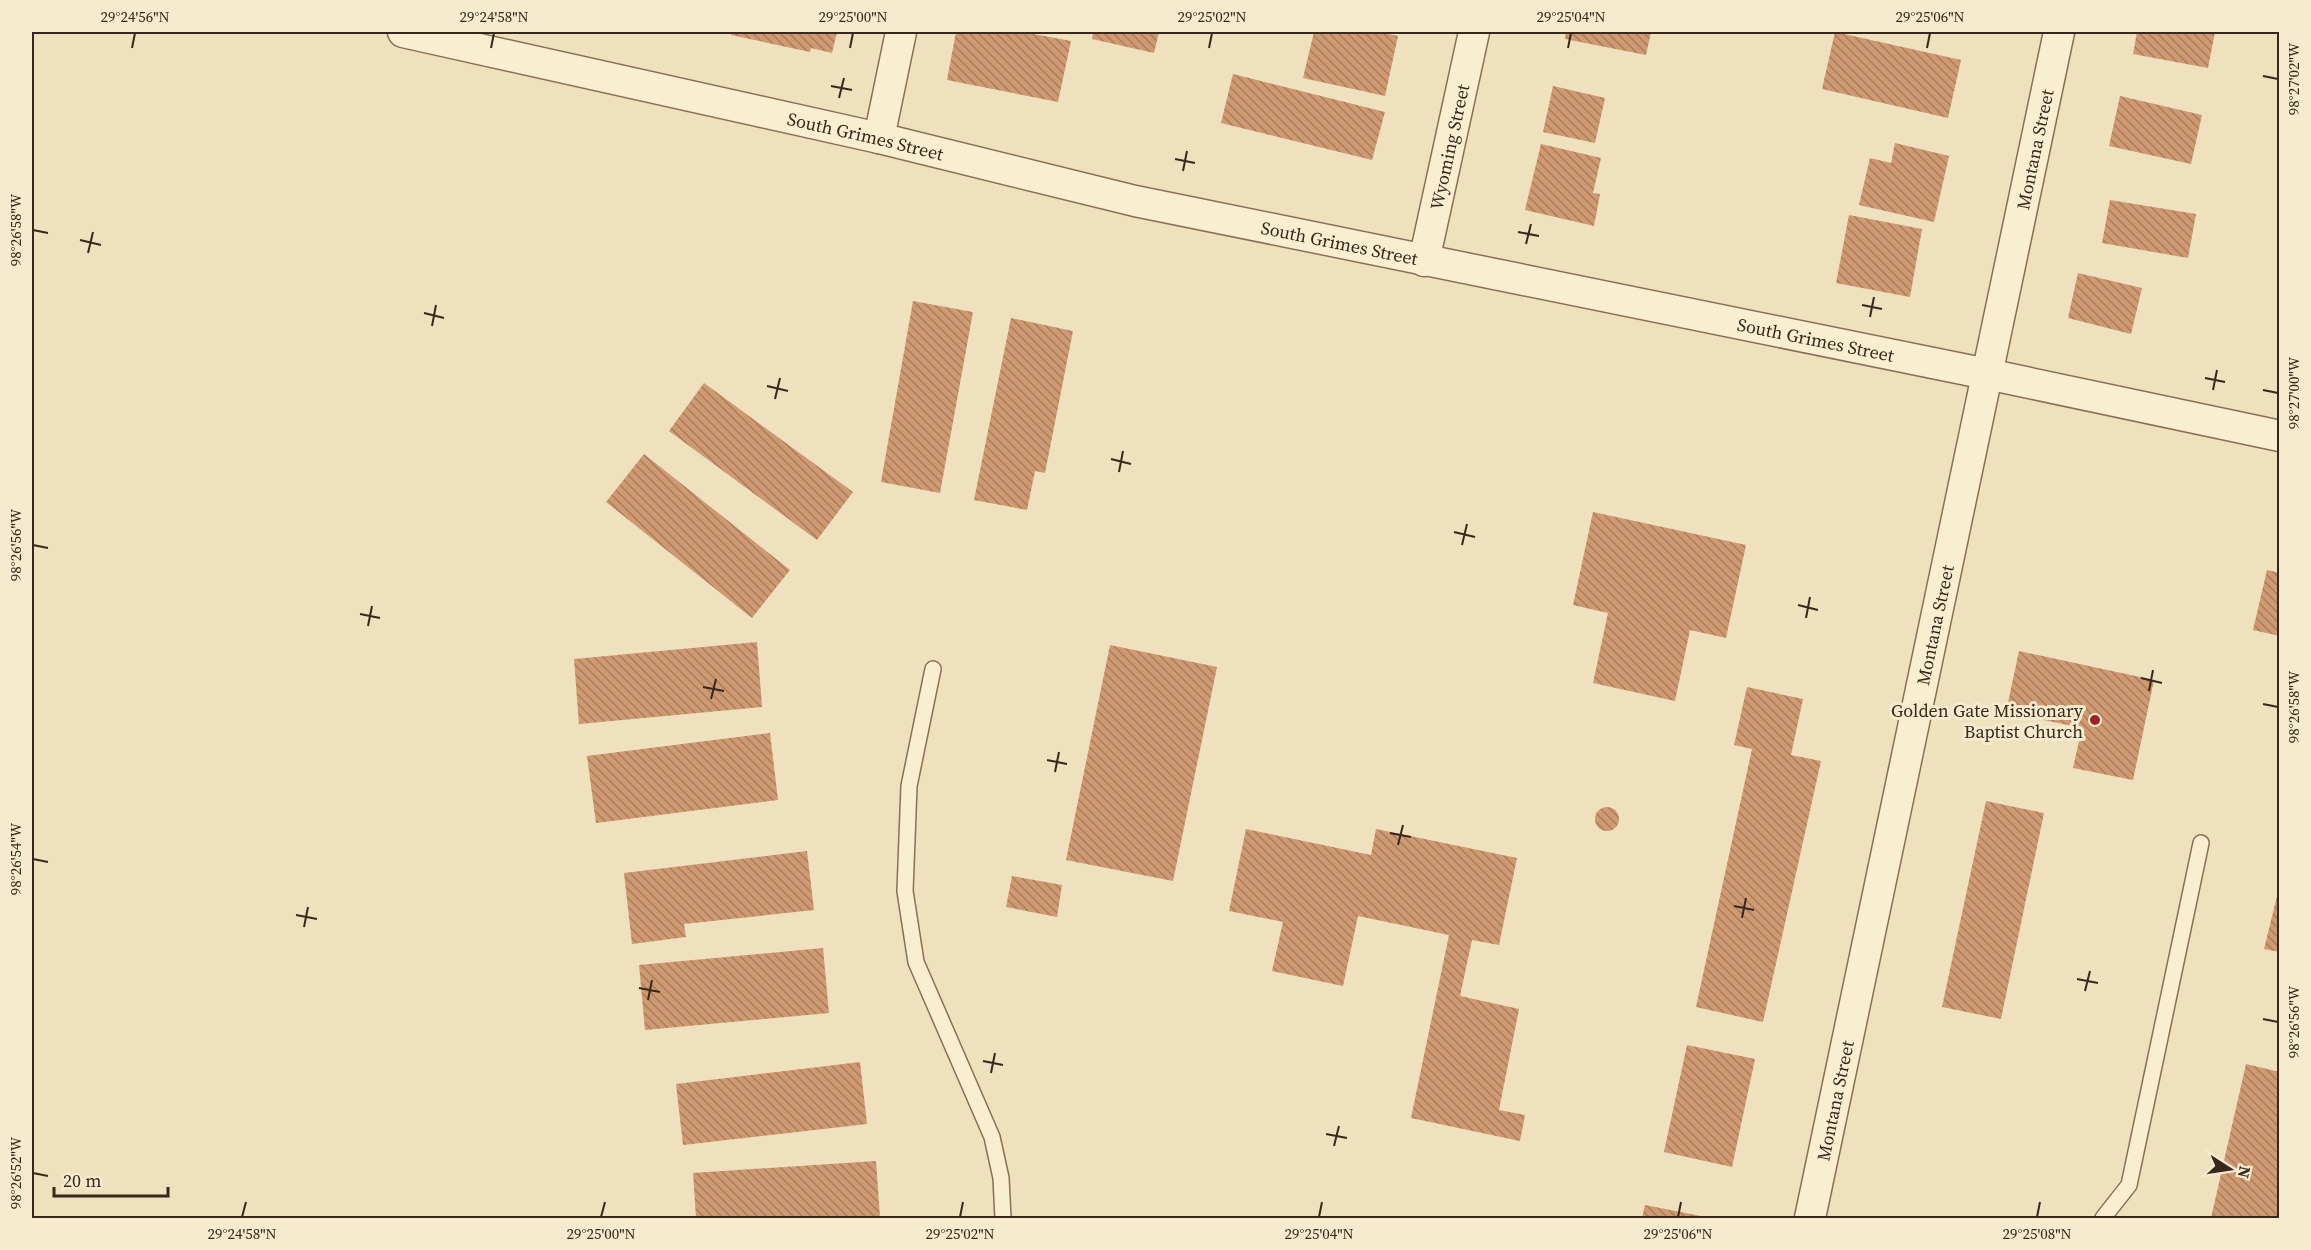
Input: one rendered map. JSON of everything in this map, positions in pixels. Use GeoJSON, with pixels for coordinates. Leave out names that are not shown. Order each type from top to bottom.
{"type":"FeatureCollection","features":[{"type":"Feature","properties":{"kind":"street","name":"South Grimes Street"},"geometry":{"type":"LineString","coordinates":[[403,32],[879,138],[1135,201],[1987,374],[2280,436]]}},
{"type":"Feature","properties":{"kind":"street"},"geometry":{"type":"LineString","coordinates":[[879,138],[901,32]]}},
{"type":"Feature","properties":{"kind":"street","name":"Wyoming Street"},"geometry":{"type":"LineString","coordinates":[[1424,261],[1474,32]]}},
{"type":"Feature","properties":{"kind":"street","name":"Montana Street"},"geometry":{"type":"LineString","coordinates":[[1810,1218],[2059,32]]}},
{"type":"Feature","properties":{"kind":"lane"},"geometry":{"type":"LineString","coordinates":[[933,669],[909,786],[905,891],[916,962],[992,1137],[1001,1178],[1003,1218]]}},
{"type":"Feature","properties":{"kind":"lane"},"geometry":{"type":"LineString","coordinates":[[2103,1218],[2129,1185],[2201,843]]}},
{"type":"Feature","properties":{"kind":"building"},"geometry":{"type":"Polygon","coordinates":[[[731,32],[837,32],[832,53],[811,48],[810,52],[731,35],[731,32]]]}},
{"type":"Feature","properties":{"kind":"building"},"geometry":{"type":"Polygon","coordinates":[[[956,32],[1023,32],[1071,41],[1058,102],[947,80],[956,32]]]}},
{"type":"Feature","properties":{"kind":"building"},"geometry":{"type":"Polygon","coordinates":[[[1093,32],[1159,32],[1154,53],[1092,39],[1093,32]]]}},
{"type":"Feature","properties":{"kind":"building"},"geometry":{"type":"Polygon","coordinates":[[[1314,32],[1378,32],[1398,36],[1385,96],[1303,78],[1314,32]]]}},
{"type":"Feature","properties":{"kind":"building"},"geometry":{"type":"Polygon","coordinates":[[[1566,32],[1651,32],[1646,55],[1565,39],[1566,32]]]}},
{"type":"Feature","properties":{"kind":"building"},"geometry":{"type":"Polygon","coordinates":[[[1835,32],[1961,60],[1948,118],[1822,89],[1835,32]]]}},
{"type":"Feature","properties":{"kind":"building"},"geometry":{"type":"Polygon","coordinates":[[[2137,32],[2215,32],[2208,68],[2133,54],[2137,32]]]}},
{"type":"Feature","properties":{"kind":"building"},"geometry":{"type":"Polygon","coordinates":[[[1233,74],[1385,112],[1372,160],[1221,123],[1233,74]]]}},
{"type":"Feature","properties":{"kind":"building"},"geometry":{"type":"Polygon","coordinates":[[[1553,86],[1605,98],[1595,143],[1543,132],[1553,86]]]}},
{"type":"Feature","properties":{"kind":"building"},"geometry":{"type":"Polygon","coordinates":[[[2120,96],[2202,115],[2191,164],[2109,146],[2120,96]]]}},
{"type":"Feature","properties":{"kind":"building"},"geometry":{"type":"Polygon","coordinates":[[[1895,143],[1949,156],[1934,222],[1859,205],[1870,158],[1891,163],[1895,143]]]}},
{"type":"Feature","properties":{"kind":"building"},"geometry":{"type":"Polygon","coordinates":[[[1541,144],[1601,158],[1593,193],[1600,194],[1594,226],[1525,210],[1541,144]]]}},
{"type":"Feature","properties":{"kind":"building"},"geometry":{"type":"Polygon","coordinates":[[[2110,200],[2196,214],[2188,258],[2102,243],[2110,200]]]}},
{"type":"Feature","properties":{"kind":"building"},"geometry":{"type":"Polygon","coordinates":[[[1849,215],[1922,229],[1910,297],[1836,283],[1849,215]]]}},
{"type":"Feature","properties":{"kind":"building"},"geometry":{"type":"Polygon","coordinates":[[[2078,273],[2142,288],[2131,334],[2068,318],[2078,273]]]}},
{"type":"Feature","properties":{"kind":"building"},"geometry":{"type":"Polygon","coordinates":[[[913,301],[973,312],[940,493],[881,482],[913,301]]]}},
{"type":"Feature","properties":{"kind":"building"},"geometry":{"type":"Polygon","coordinates":[[[1011,318],[1073,331],[1045,473],[1035,471],[1027,510],[974,500],[1011,318]]]}},
{"type":"Feature","properties":{"kind":"building"},"geometry":{"type":"Polygon","coordinates":[[[704,383],[853,492],[817,540],[669,431],[704,383]]]}},
{"type":"Feature","properties":{"kind":"building"},"geometry":{"type":"Polygon","coordinates":[[[644,454],[790,570],[752,618],[606,502],[644,454]]]}},
{"type":"Feature","properties":{"kind":"building"},"geometry":{"type":"Polygon","coordinates":[[[1593,512],[1746,545],[1726,638],[1690,630],[1675,701],[1593,683],[1608,613],[1573,605],[1593,512]]]}},
{"type":"Feature","properties":{"kind":"building"},"geometry":{"type":"Polygon","coordinates":[[[2267,570],[2280,573],[2280,636],[2253,630],[2267,570]]]}},
{"type":"Feature","properties":{"kind":"building"},"geometry":{"type":"Polygon","coordinates":[[[757,642],[762,707],[579,724],[574,659],[757,642]]]}},
{"type":"Feature","properties":{"kind":"building"},"geometry":{"type":"Polygon","coordinates":[[[1110,645],[1217,667],[1173,881],[1066,860],[1110,645]]]}},
{"type":"Feature","properties":{"kind":"building","name":"Golden Gate Missionary Baptist Church"},"geometry":{"type":"Polygon","coordinates":[[[2019,651],[2154,680],[2133,780],[2073,768],[2082,728],[2006,712],[2019,651]]]}},
{"type":"Feature","properties":{"kind":"building"},"geometry":{"type":"Polygon","coordinates":[[[1747,687],[1803,699],[1791,755],[1821,761],[1763,1022],[1696,1007],[1752,749],[1734,745],[1747,687]]]}},
{"type":"Feature","properties":{"kind":"building"},"geometry":{"type":"Polygon","coordinates":[[[770,733],[778,800],[596,823],[587,756],[770,733]]]}},
{"type":"Feature","properties":{"kind":"building"},"geometry":{"type":"Polygon","coordinates":[[[1986,801],[2044,813],[2001,1019],[1942,1007],[1986,801]]]}},
{"type":"Feature","properties":{"kind":"building"},"geometry":{"type":"Polygon","coordinates":[[[1607,807],[1612,808],[1618,814],[1618,824],[1612,830],[1607,831],[1602,830],[1596,824],[1595,819],[1596,814],[1602,808],[1607,807]]]}},
{"type":"Feature","properties":{"kind":"building"},"geometry":{"type":"Polygon","coordinates":[[[1246,829],[1371,855],[1376,829],[1517,858],[1499,945],[1472,940],[1460,996],[1519,1009],[1499,1110],[1525,1115],[1520,1141],[1411,1118],[1449,935],[1358,916],[1343,986],[1272,971],[1283,922],[1229,911],[1246,829]]]}},
{"type":"Feature","properties":{"kind":"building"},"geometry":{"type":"Polygon","coordinates":[[[807,851],[814,910],[684,924],[686,937],[632,944],[624,873],[807,851]]]}},
{"type":"Feature","properties":{"kind":"building"},"geometry":{"type":"Polygon","coordinates":[[[1012,876],[1062,885],[1057,917],[1006,907],[1012,876]]]}},
{"type":"Feature","properties":{"kind":"building"},"geometry":{"type":"Polygon","coordinates":[[[2280,884],[2280,952],[2264,949],[2280,884]]]}},
{"type":"Feature","properties":{"kind":"building"},"geometry":{"type":"Polygon","coordinates":[[[823,948],[829,1013],[645,1030],[639,965],[823,948]]]}},
{"type":"Feature","properties":{"kind":"building"},"geometry":{"type":"Polygon","coordinates":[[[1687,1045],[1755,1059],[1732,1167],[1664,1152],[1687,1045]]]}},
{"type":"Feature","properties":{"kind":"building"},"geometry":{"type":"Polygon","coordinates":[[[860,1062],[867,1124],[683,1145],[676,1084],[860,1062]]]}},
{"type":"Feature","properties":{"kind":"building"},"geometry":{"type":"Polygon","coordinates":[[[2246,1064],[2280,1072],[2280,1212],[2278,1218],[2211,1218],[2246,1064]]]}},
{"type":"Feature","properties":{"kind":"building"},"geometry":{"type":"Polygon","coordinates":[[[876,1161],[880,1218],[696,1218],[693,1173],[876,1161]]]}},
{"type":"Feature","properties":{"kind":"building"},"geometry":{"type":"Polygon","coordinates":[[[1645,1205],[1706,1217],[1706,1218],[1642,1218],[1645,1205]]]}},
{"type":"Feature","properties":{"kind":"place","name":"Golden Gate Missionary Baptist Church"},"geometry":{"type":"Point","coordinates":[2095,720]}}]}
